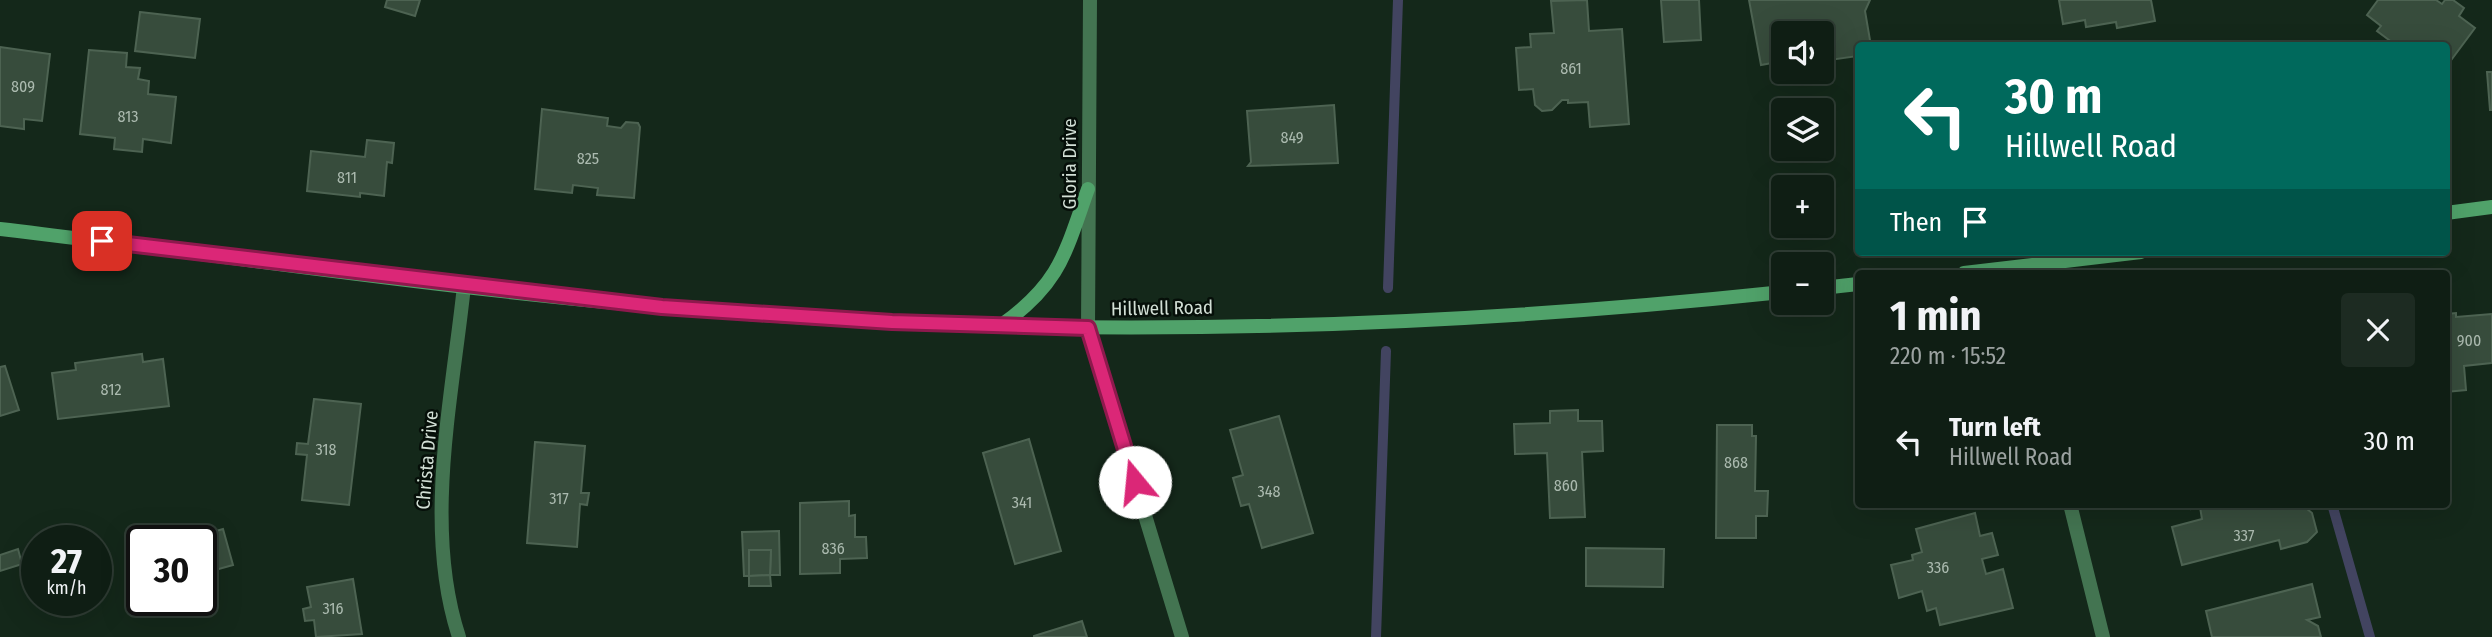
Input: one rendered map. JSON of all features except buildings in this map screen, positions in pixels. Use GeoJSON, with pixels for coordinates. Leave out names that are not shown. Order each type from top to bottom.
{"type":"FeatureCollection","features":[{"type":"Feature","properties":{"kind":"street","name":"Gloria Drive"},"geometry":{"type":"LineString","coordinates":[[1090,0],[1088,328],[1182,637]]}},
{"type":"Feature","properties":{"kind":"street"},"geometry":{"type":"LineString","coordinates":[[1003,324],[1032,303],[1047,285],[1069,247],[1088,189]]}},
{"type":"Feature","properties":{"kind":"street"},"geometry":{"type":"LineString","coordinates":[[2450,213],[2492,208]]}},
{"type":"Feature","properties":{"kind":"street","name":"Hillwell Road"},"geometry":{"type":"LineString","coordinates":[[0,229],[464,286],[662,307],[892,322],[1088,328],[1302,324],[1667,304],[1771,293]]}},
{"type":"Feature","properties":{"kind":"street"},"geometry":{"type":"LineString","coordinates":[[2030,270],[2116,256]]}},
{"type":"Feature","properties":{"kind":"street"},"geometry":{"type":"LineString","coordinates":[[1834,287],[1855,284]]}},
{"type":"Feature","properties":{"kind":"street","name":"Christa Drive"},"geometry":{"type":"LineString","coordinates":[[459,637],[449,607],[440,547],[441,505],[464,286]]}},
{"type":"Feature","properties":{"kind":"street"},"geometry":{"type":"LineString","coordinates":[[2071,508],[2103,637]]}},
{"type":"Feature","properties":{"kind":"waterway"},"geometry":{"type":"LineString","coordinates":[[1388,288],[1398,0]]}},
{"type":"Feature","properties":{"kind":"waterway"},"geometry":{"type":"LineString","coordinates":[[1376,637],[1386,351]]}},
{"type":"Feature","properties":{"kind":"waterway"},"geometry":{"type":"LineString","coordinates":[[2333,508],[2370,637]]}},
{"type":"Feature","properties":{"kind":"route"},"geometry":{"type":"LineString","coordinates":[[102,241],[464,286],[662,307],[892,322],[1088,328],[1135,482]]}}]}
